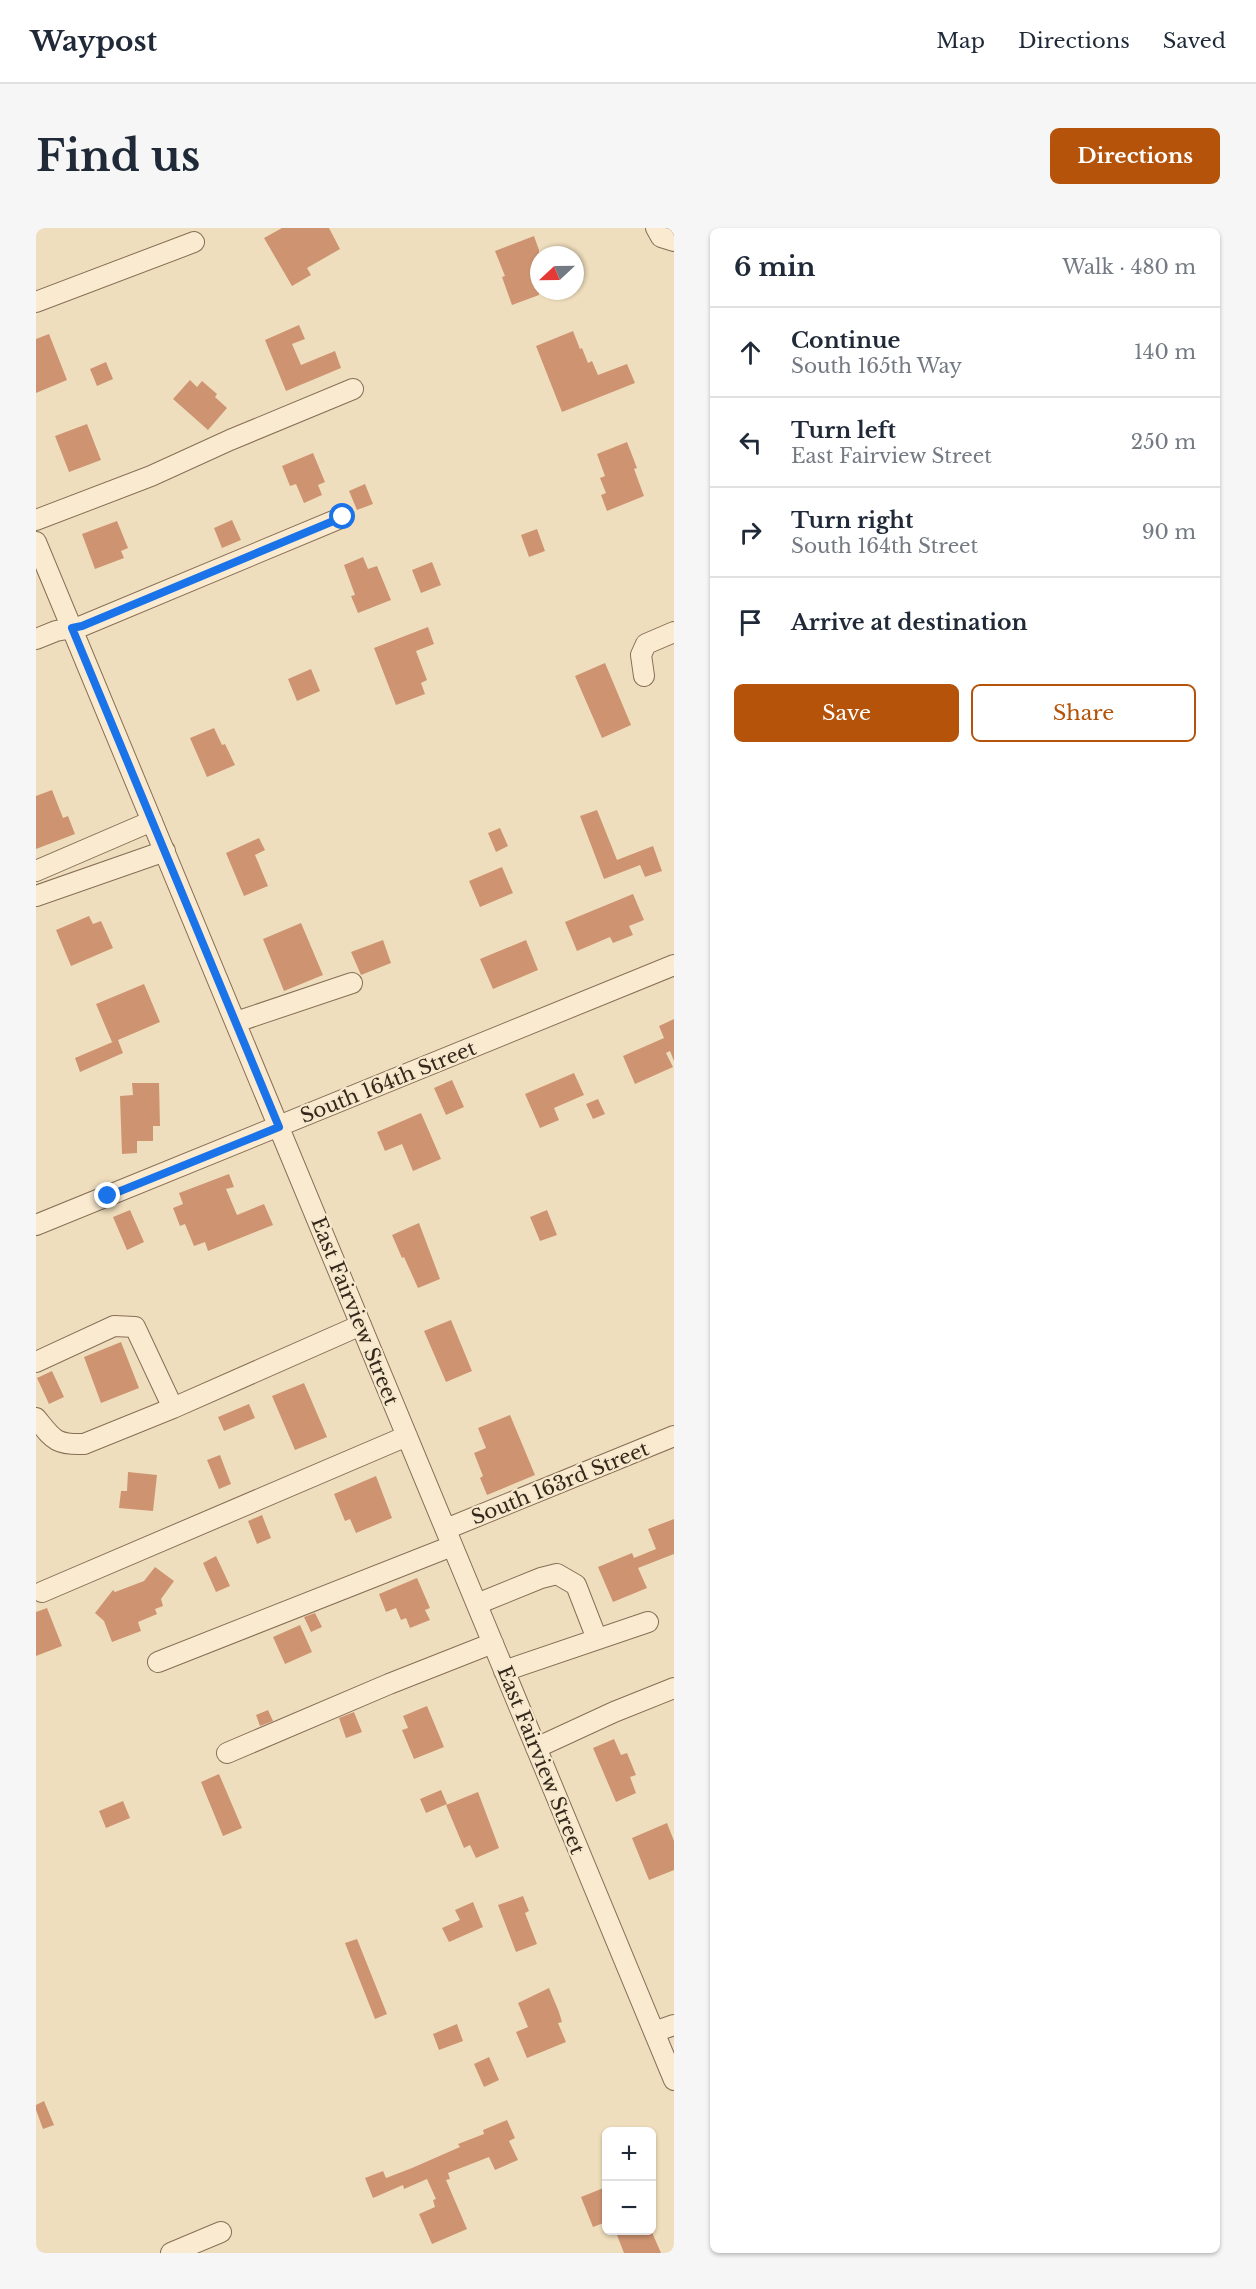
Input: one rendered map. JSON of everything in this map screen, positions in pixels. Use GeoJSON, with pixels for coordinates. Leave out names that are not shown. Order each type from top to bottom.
{"type":"FeatureCollection","features":[{"type":"Feature","properties":{"kind":"street"},"geometry":{"type":"LineString","coordinates":[[656,228],[661,237],[674,241]]}},
{"type":"Feature","properties":{"kind":"street"},"geometry":{"type":"LineString","coordinates":[[36,302],[194,242]]}},
{"type":"Feature","properties":{"kind":"street"},"geometry":{"type":"LineString","coordinates":[[36,520],[151,476],[230,440],[353,389]]}},
{"type":"Feature","properties":{"kind":"street"},"geometry":{"type":"LineString","coordinates":[[36,639],[56,631],[82,626],[343,517]]}},
{"type":"Feature","properties":{"kind":"street","name":"East Fairview Street"},"geometry":{"type":"LineString","coordinates":[[36,542],[674,2080]]}},
{"type":"Feature","properties":{"kind":"street"},"geometry":{"type":"LineString","coordinates":[[644,676],[641,655],[646,644],[674,632]]}},
{"type":"Feature","properties":{"kind":"street"},"geometry":{"type":"LineString","coordinates":[[36,871],[152,821]]}},
{"type":"Feature","properties":{"kind":"street"},"geometry":{"type":"LineString","coordinates":[[36,896],[165,851]]}},
{"type":"Feature","properties":{"kind":"street","name":"South 164th Street"},"geometry":{"type":"LineString","coordinates":[[36,1225],[674,965]]}},
{"type":"Feature","properties":{"kind":"street"},"geometry":{"type":"LineString","coordinates":[[236,1022],[352,983]]}},
{"type":"Feature","properties":{"kind":"street"},"geometry":{"type":"LineString","coordinates":[[36,1418],[55,1440],[70,1445],[84,1444],[173,1408],[361,1325]]}},
{"type":"Feature","properties":{"kind":"street"},"geometry":{"type":"LineString","coordinates":[[36,1362],[114,1326],[135,1327],[173,1408]]}},
{"type":"Feature","properties":{"kind":"street"},"geometry":{"type":"LineString","coordinates":[[42,1592],[407,1436]]}},
{"type":"Feature","properties":{"kind":"street","name":"South 163rd Street"},"geometry":{"type":"LineString","coordinates":[[158,1662],[449,1537],[674,1436]]}},
{"type":"Feature","properties":{"kind":"street"},"geometry":{"type":"LineString","coordinates":[[477,1604],[541,1578],[557,1574],[576,1585],[597,1639]]}},
{"type":"Feature","properties":{"kind":"street"},"geometry":{"type":"LineString","coordinates":[[504,1671],[648,1622]]}},
{"type":"Feature","properties":{"kind":"street"},"geometry":{"type":"LineString","coordinates":[[228,1753],[389,1684],[493,1643]]}},
{"type":"Feature","properties":{"kind":"street"},"geometry":{"type":"LineString","coordinates":[[536,1748],[674,1688]]}},
{"type":"Feature","properties":{"kind":"street"},"geometry":{"type":"LineString","coordinates":[[654,2032],[674,2025]]}},
{"type":"Feature","properties":{"kind":"street"},"geometry":{"type":"LineString","coordinates":[[171,2253],[221,2232]]}},
{"type":"Feature","properties":{"kind":"building"},"geometry":{"type":"Polygon","coordinates":[[[282,228],[329,228],[340,249],[307,268],[311,275],[292,286],[264,238],[282,228]]]}},
{"type":"Feature","properties":{"kind":"building"},"geometry":{"type":"Polygon","coordinates":[[[534,236],[538,246],[530,246],[530,298],[512,305],[502,277],[505,276],[495,251],[534,236]]]}},
{"type":"Feature","properties":{"kind":"building"},"geometry":{"type":"Polygon","coordinates":[[[299,325],[305,339],[292,344],[301,365],[335,351],[341,368],[286,391],[265,340],[299,325]]]}},
{"type":"Feature","properties":{"kind":"building"},"geometry":{"type":"Polygon","coordinates":[[[573,331],[580,349],[582,348],[588,363],[592,361],[598,375],[627,364],[635,383],[562,412],[536,346],[573,331]]]}},
{"type":"Feature","properties":{"kind":"building"},"geometry":{"type":"Polygon","coordinates":[[[49,334],[67,380],[36,393],[36,339],[49,334]]]}},
{"type":"Feature","properties":{"kind":"building"},"geometry":{"type":"Polygon","coordinates":[[[106,362],[113,379],[97,386],[90,369],[106,362]]]}},
{"type":"Feature","properties":{"kind":"building"},"geometry":{"type":"Polygon","coordinates":[[[190,380],[197,387],[202,381],[217,394],[215,397],[227,408],[208,430],[173,399],[190,380]]]}},
{"type":"Feature","properties":{"kind":"building"},"geometry":{"type":"Polygon","coordinates":[[[87,424],[101,460],[69,472],[55,436],[87,424]]]}},
{"type":"Feature","properties":{"kind":"building"},"geometry":{"type":"Polygon","coordinates":[[[627,442],[644,496],[607,511],[601,495],[606,493],[600,478],[605,476],[597,454],[627,442]]]}},
{"type":"Feature","properties":{"kind":"building"},"geometry":{"type":"Polygon","coordinates":[[[313,453],[325,482],[318,485],[322,495],[304,503],[296,484],[290,486],[282,466],[313,453]]]}},
{"type":"Feature","properties":{"kind":"building"},"geometry":{"type":"Polygon","coordinates":[[[365,484],[373,504],[357,510],[349,491],[365,484]]]}},
{"type":"Feature","properties":{"kind":"building"},"geometry":{"type":"Polygon","coordinates":[[[232,520],[241,540],[222,548],[214,528],[232,520]]]}},
{"type":"Feature","properties":{"kind":"building"},"geometry":{"type":"Polygon","coordinates":[[[117,521],[128,548],[121,551],[124,558],[95,569],[82,534],[117,521]]]}},
{"type":"Feature","properties":{"kind":"building"},"geometry":{"type":"Polygon","coordinates":[[[537,529],[545,551],[529,557],[521,535],[537,529]]]}},
{"type":"Feature","properties":{"kind":"building"},"geometry":{"type":"Polygon","coordinates":[[[363,557],[368,569],[377,566],[391,600],[358,613],[351,596],[355,595],[344,565],[363,557]]]}},
{"type":"Feature","properties":{"kind":"building"},"geometry":{"type":"Polygon","coordinates":[[[432,562],[441,585],[421,593],[412,570],[432,562]]]}},
{"type":"Feature","properties":{"kind":"building"},"geometry":{"type":"Polygon","coordinates":[[[428,627],[434,644],[416,651],[427,680],[421,683],[425,694],[396,705],[374,648],[428,627]]]}},
{"type":"Feature","properties":{"kind":"building"},"geometry":{"type":"Polygon","coordinates":[[[605,663],[631,725],[602,738],[575,676],[605,663]]]}},
{"type":"Feature","properties":{"kind":"building"},"geometry":{"type":"Polygon","coordinates":[[[311,669],[320,691],[297,701],[288,679],[311,669]]]}},
{"type":"Feature","properties":{"kind":"building"},"geometry":{"type":"Polygon","coordinates":[[[214,728],[235,765],[207,777],[190,738],[214,728]]]}},
{"type":"Feature","properties":{"kind":"building"},"geometry":{"type":"Polygon","coordinates":[[[52,790],[63,818],[68,816],[75,834],[36,849],[36,796],[52,790]]]}},
{"type":"Feature","properties":{"kind":"building"},"geometry":{"type":"Polygon","coordinates":[[[597,810],[617,860],[653,846],[662,871],[645,877],[640,865],[604,879],[580,816],[597,810]]]}},
{"type":"Feature","properties":{"kind":"building"},"geometry":{"type":"Polygon","coordinates":[[[500,828],[508,846],[496,852],[488,833],[500,828]]]}},
{"type":"Feature","properties":{"kind":"building"},"geometry":{"type":"Polygon","coordinates":[[[259,838],[265,850],[255,855],[268,886],[244,896],[226,853],[259,838]]]}},
{"type":"Feature","properties":{"kind":"building"},"geometry":{"type":"Polygon","coordinates":[[[502,867],[513,893],[480,907],[469,881],[502,867]]]}},
{"type":"Feature","properties":{"kind":"building"},"geometry":{"type":"Polygon","coordinates":[[[633,894],[644,920],[629,926],[633,935],[613,943],[610,937],[577,951],[565,922],[633,894]]]}},
{"type":"Feature","properties":{"kind":"building"},"geometry":{"type":"Polygon","coordinates":[[[89,916],[93,924],[101,921],[113,948],[71,966],[56,930],[89,916]]]}},
{"type":"Feature","properties":{"kind":"building"},"geometry":{"type":"Polygon","coordinates":[[[301,923],[323,975],[284,991],[263,939],[301,923]]]}},
{"type":"Feature","properties":{"kind":"building"},"geometry":{"type":"Polygon","coordinates":[[[383,940],[391,963],[361,975],[351,952],[383,940]]]}},
{"type":"Feature","properties":{"kind":"building"},"geometry":{"type":"Polygon","coordinates":[[[526,940],[538,970],[493,989],[480,959],[526,940]]]}},
{"type":"Feature","properties":{"kind":"building"},"geometry":{"type":"Polygon","coordinates":[[[144,984],[160,1022],[118,1040],[123,1053],[80,1072],[75,1058],[115,1041],[112,1042],[96,1004],[144,984]]]}},
{"type":"Feature","properties":{"kind":"building"},"geometry":{"type":"Polygon","coordinates":[[[674,1019],[674,1061],[670,1051],[666,1053],[673,1067],[635,1084],[623,1056],[664,1038],[659,1026],[674,1019]]]}},
{"type":"Feature","properties":{"kind":"building"},"geometry":{"type":"Polygon","coordinates":[[[574,1073],[584,1095],[554,1108],[559,1120],[540,1128],[525,1094],[574,1073]]]}},
{"type":"Feature","properties":{"kind":"building"},"geometry":{"type":"Polygon","coordinates":[[[452,1080],[464,1107],[446,1115],[434,1088],[452,1080]]]}},
{"type":"Feature","properties":{"kind":"building"},"geometry":{"type":"Polygon","coordinates":[[[132,1083],[159,1083],[160,1126],[153,1126],[153,1141],[137,1141],[137,1153],[122,1154],[120,1096],[133,1095],[132,1083]]]}},
{"type":"Feature","properties":{"kind":"building"},"geometry":{"type":"Polygon","coordinates":[[[598,1099],[605,1114],[593,1119],[586,1104],[598,1099]]]}},
{"type":"Feature","properties":{"kind":"building"},"geometry":{"type":"Polygon","coordinates":[[[421,1113],[441,1159],[413,1171],[402,1144],[385,1151],[377,1132],[421,1113]]]}},
{"type":"Feature","properties":{"kind":"building"},"geometry":{"type":"Polygon","coordinates":[[[229,1174],[234,1187],[226,1189],[237,1215],[264,1204],[273,1225],[208,1251],[205,1242],[194,1246],[185,1224],[180,1226],[173,1208],[183,1204],[179,1193],[229,1174]]]}},
{"type":"Feature","properties":{"kind":"building"},"geometry":{"type":"Polygon","coordinates":[[[130,1210],[144,1242],[127,1250],[113,1217],[130,1210]]]}},
{"type":"Feature","properties":{"kind":"building"},"geometry":{"type":"Polygon","coordinates":[[[547,1210],[557,1235],[540,1241],[530,1217],[547,1210]]]}},
{"type":"Feature","properties":{"kind":"building"},"geometry":{"type":"Polygon","coordinates":[[[419,1223],[440,1279],[418,1288],[392,1235],[419,1223]]]}},
{"type":"Feature","properties":{"kind":"building"},"geometry":{"type":"Polygon","coordinates":[[[451,1320],[472,1371],[446,1382],[424,1331],[451,1320]]]}},
{"type":"Feature","properties":{"kind":"building"},"geometry":{"type":"Polygon","coordinates":[[[121,1342],[139,1388],[101,1403],[84,1357],[121,1342]]]}},
{"type":"Feature","properties":{"kind":"building"},"geometry":{"type":"Polygon","coordinates":[[[52,1371],[64,1397],[49,1404],[37,1378],[52,1371]]]}},
{"type":"Feature","properties":{"kind":"building"},"geometry":{"type":"Polygon","coordinates":[[[304,1383],[327,1437],[295,1450],[272,1396],[304,1383]]]}},
{"type":"Feature","properties":{"kind":"building"},"geometry":{"type":"Polygon","coordinates":[[[249,1404],[255,1418],[224,1431],[218,1417],[249,1404]]]}},
{"type":"Feature","properties":{"kind":"building"},"geometry":{"type":"Polygon","coordinates":[[[510,1415],[535,1475],[487,1495],[474,1453],[486,1448],[478,1428],[510,1415]]]}},
{"type":"Feature","properties":{"kind":"building"},"geometry":{"type":"Polygon","coordinates":[[[220,1455],[231,1484],[219,1489],[207,1460],[220,1455]]]}},
{"type":"Feature","properties":{"kind":"building"},"geometry":{"type":"Polygon","coordinates":[[[128,1472],[157,1475],[153,1511],[119,1508],[121,1491],[127,1491],[128,1472]]]}},
{"type":"Feature","properties":{"kind":"building"},"geometry":{"type":"Polygon","coordinates":[[[376,1476],[392,1518],[356,1533],[350,1519],[345,1521],[334,1494],[376,1476]]]}},
{"type":"Feature","properties":{"kind":"building"},"geometry":{"type":"Polygon","coordinates":[[[262,1515],[271,1538],[257,1544],[248,1521],[262,1515]]]}},
{"type":"Feature","properties":{"kind":"building"},"geometry":{"type":"Polygon","coordinates":[[[674,1519],[674,1554],[638,1568],[647,1588],[613,1602],[598,1567],[632,1553],[634,1558],[656,1549],[648,1529],[674,1519]]]}},
{"type":"Feature","properties":{"kind":"building"},"geometry":{"type":"Polygon","coordinates":[[[216,1556],[230,1586],[216,1592],[203,1563],[216,1556]]]}},
{"type":"Feature","properties":{"kind":"building"},"geometry":{"type":"Polygon","coordinates":[[[155,1567],[174,1581],[161,1599],[163,1606],[155,1609],[157,1614],[138,1622],[141,1631],[112,1642],[104,1621],[95,1613],[113,1590],[115,1592],[144,1581],[155,1567]]]}},
{"type":"Feature","properties":{"kind":"building"},"geometry":{"type":"Polygon","coordinates":[[[417,1578],[430,1608],[425,1610],[430,1620],[410,1628],[406,1618],[401,1620],[396,1608],[386,1612],[379,1594],[417,1578]]]}},
{"type":"Feature","properties":{"kind":"building"},"geometry":{"type":"Polygon","coordinates":[[[47,1608],[62,1646],[36,1656],[36,1612],[47,1608]]]}},
{"type":"Feature","properties":{"kind":"building"},"geometry":{"type":"Polygon","coordinates":[[[315,1613],[322,1627],[311,1632],[304,1617],[315,1613]]]}},
{"type":"Feature","properties":{"kind":"building"},"geometry":{"type":"Polygon","coordinates":[[[300,1625],[312,1652],[285,1664],[273,1637],[300,1625]]]}},
{"type":"Feature","properties":{"kind":"building"},"geometry":{"type":"Polygon","coordinates":[[[427,1706],[444,1747],[414,1759],[402,1730],[408,1728],[403,1716],[427,1706]]]}},
{"type":"Feature","properties":{"kind":"building"},"geometry":{"type":"Polygon","coordinates":[[[268,1710],[273,1721],[260,1726],[256,1715],[268,1710]]]}},
{"type":"Feature","properties":{"kind":"building"},"geometry":{"type":"Polygon","coordinates":[[[354,1712],[362,1732],[346,1738],[339,1718],[354,1712]]]}},
{"type":"Feature","properties":{"kind":"building"},"geometry":{"type":"Polygon","coordinates":[[[614,1739],[621,1755],[627,1753],[636,1775],[630,1777],[636,1793],[616,1802],[593,1748],[614,1739]]]}},
{"type":"Feature","properties":{"kind":"building"},"geometry":{"type":"Polygon","coordinates":[[[219,1774],[242,1828],[223,1836],[201,1782],[219,1774]]]}},
{"type":"Feature","properties":{"kind":"building"},"geometry":{"type":"Polygon","coordinates":[[[441,1790],[447,1804],[426,1813],[420,1799],[441,1790]]]}},
{"type":"Feature","properties":{"kind":"building"},"geometry":{"type":"Polygon","coordinates":[[[478,1792],[499,1848],[476,1858],[470,1845],[464,1848],[446,1805],[478,1792]]]}},
{"type":"Feature","properties":{"kind":"building"},"geometry":{"type":"Polygon","coordinates":[[[123,1801],[130,1818],[106,1828],[99,1811],[123,1801]]]}},
{"type":"Feature","properties":{"kind":"building"},"geometry":{"type":"Polygon","coordinates":[[[667,1823],[674,1841],[674,1870],[649,1880],[632,1838],[667,1823]]]}},
{"type":"Feature","properties":{"kind":"building"},"geometry":{"type":"Polygon","coordinates":[[[523,1896],[529,1911],[525,1913],[537,1944],[516,1952],[498,1905],[523,1896]]]}},
{"type":"Feature","properties":{"kind":"building"},"geometry":{"type":"Polygon","coordinates":[[[473,1902],[483,1927],[449,1942],[442,1928],[460,1920],[455,1910],[473,1902]]]}},
{"type":"Feature","properties":{"kind":"building"},"geometry":{"type":"Polygon","coordinates":[[[357,1939],[387,2014],[375,2019],[345,1943],[357,1939]]]}},
{"type":"Feature","properties":{"kind":"building"},"geometry":{"type":"Polygon","coordinates":[[[549,1988],[559,2012],[562,2022],[558,2023],[566,2042],[527,2058],[516,2032],[528,2027],[518,2003],[549,1988]]]}},
{"type":"Feature","properties":{"kind":"building"},"geometry":{"type":"Polygon","coordinates":[[[457,2024],[463,2041],[439,2050],[433,2034],[457,2024]]]}},
{"type":"Feature","properties":{"kind":"building"},"geometry":{"type":"Polygon","coordinates":[[[489,2057],[499,2080],[484,2087],[474,2064],[489,2057]]]}},
{"type":"Feature","properties":{"kind":"building"},"geometry":{"type":"Polygon","coordinates":[[[44,2101],[54,2125],[43,2129],[36,2105],[44,2101]]]}},
{"type":"Feature","properties":{"kind":"building"},"geometry":{"type":"Polygon","coordinates":[[[507,2120],[515,2138],[509,2141],[518,2160],[495,2170],[489,2157],[448,2173],[450,2179],[446,2180],[467,2229],[432,2244],[419,2214],[435,2207],[433,2200],[436,2199],[427,2179],[404,2189],[403,2185],[373,2198],[365,2178],[383,2171],[386,2178],[412,2168],[460,2147],[458,2144],[484,2134],[483,2130],[507,2120]]]}},
{"type":"Feature","properties":{"kind":"building"},"geometry":{"type":"Polygon","coordinates":[[[602,2189],[602,2224],[593,2227],[581,2197],[602,2189]]]}},
{"type":"Feature","properties":{"kind":"building"},"geometry":{"type":"Polygon","coordinates":[[[617,2235],[653,2235],[661,2253],[624,2253],[617,2235]]]}},
{"type":"Feature","properties":{"kind":"route"},"geometry":{"type":"LineString","coordinates":[[108,1196],[279,1127],[72,628],[82,626],[343,517]]}}]}
